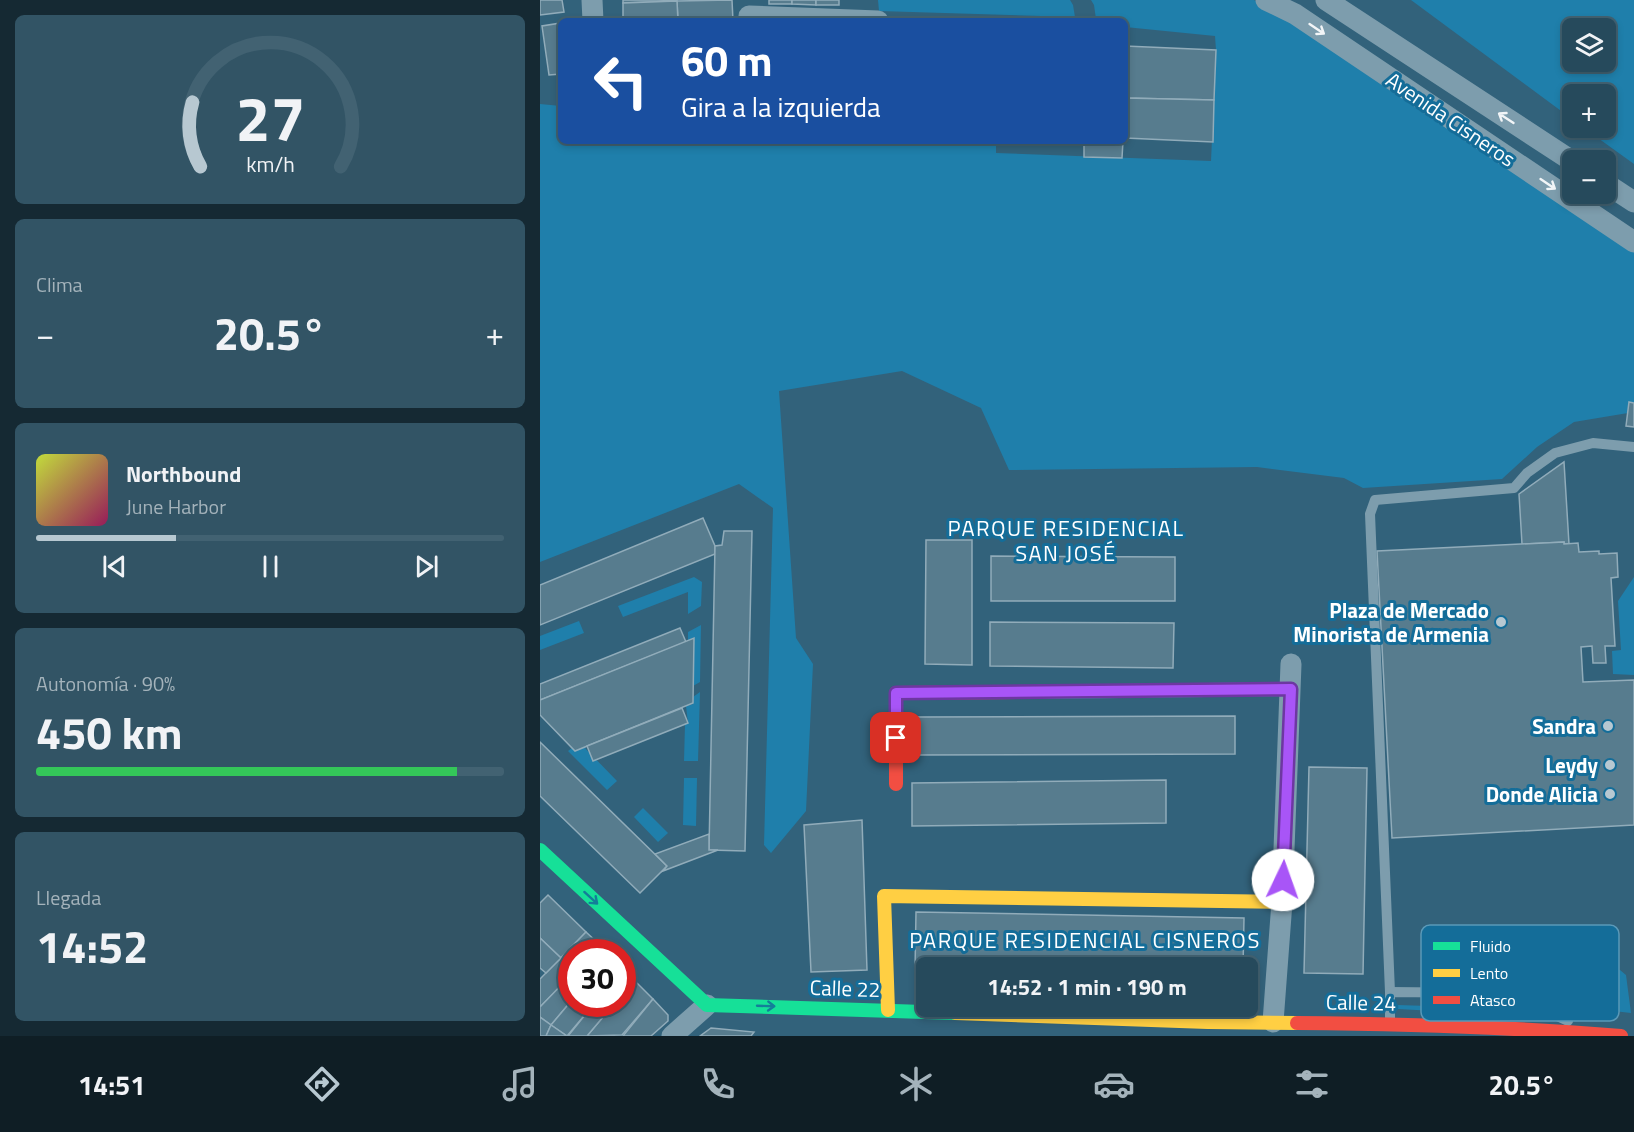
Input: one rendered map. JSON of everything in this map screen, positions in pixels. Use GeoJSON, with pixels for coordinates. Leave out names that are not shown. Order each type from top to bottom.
{"type":"FeatureCollection","features":[{"type":"Feature","properties":{"kind":"street"},"geometry":{"type":"LineString","coordinates":[[592,0],[593,18]]}},
{"type":"Feature","properties":{"kind":"street"},"geometry":{"type":"LineString","coordinates":[[869,0],[870,18]]}},
{"type":"Feature","properties":{"kind":"street","name":"Avenida Cisneros"},"geometry":{"type":"LineString","coordinates":[[1266,0],[1295,14],[1634,242]]}},
{"type":"Feature","properties":{"kind":"street","name":"Avenida Cisneros"},"geometry":{"type":"LineString","coordinates":[[1326,0],[1562,154]]}},
{"type":"Feature","properties":{"kind":"street"},"geometry":{"type":"LineString","coordinates":[[749,12],[840,18]]}},
{"type":"Feature","properties":{"kind":"street"},"geometry":{"type":"LineString","coordinates":[[1616,190],[1634,202]]}},
{"type":"Feature","properties":{"kind":"street"},"geometry":{"type":"LineString","coordinates":[[1273,1022],[1282,902],[1291,664]]}},
{"type":"Feature","properties":{"kind":"street"},"geometry":{"type":"LineString","coordinates":[[896,784],[896,693],[1291,689]]}},
{"type":"Feature","properties":{"kind":"street"},"geometry":{"type":"LineString","coordinates":[[543,858],[708,1005],[672,1036]]}},
{"type":"Feature","properties":{"kind":"street"},"geometry":{"type":"LineString","coordinates":[[888,1010],[884,896],[1282,902]]}},
{"type":"Feature","properties":{"kind":"street","name":"Calle 22"},"geometry":{"type":"LineString","coordinates":[[708,1005],[1208,1022]]}},
{"type":"Feature","properties":{"kind":"street"},"geometry":{"type":"LineString","coordinates":[[1170,1036],[1208,1022]]}},
{"type":"Feature","properties":{"kind":"street","name":"Calle 24"},"geometry":{"type":"LineString","coordinates":[[1208,1022],[1390,1024],[1540,1029],[1621,1036]]}},
{"type":"Feature","properties":{"kind":"lane"},"geometry":{"type":"LineString","coordinates":[[1390,1024],[1370,514],[1375,500],[1514,488],[1527,472],[1555,453],[1593,443],[1634,447]]}},
{"type":"Feature","properties":{"kind":"lane"},"geometry":{"type":"LineString","coordinates":[[1390,992],[1421,992]]}},
{"type":"Feature","properties":{"kind":"lane"},"geometry":{"type":"LineString","coordinates":[[1568,1021],[1593,1033]]}},
{"type":"Feature","properties":{"kind":"shaded area"},"geometry":{"type":"Polygon","coordinates":[[[878,0],[1070,0],[1075,17],[879,11],[878,0]]]}},
{"type":"Feature","properties":{"kind":"shaded area"},"geometry":{"type":"Polygon","coordinates":[[[1091,0],[1254,0],[1334,48],[1634,251],[1634,403],[1628,413],[1574,422],[1537,447],[1502,479],[1363,488],[1344,478],[1257,467],[1009,470],[981,408],[902,371],[779,391],[796,638],[813,664],[806,811],[771,853],[764,845],[773,508],[739,484],[540,562],[540,104],[558,106],[558,144],[996,144],[996,153],[1211,161],[1215,36],[1128,27],[1128,18],[1096,18],[1091,0]]]}},
{"type":"Feature","properties":{"kind":"shaded area"},"geometry":{"type":"Polygon","coordinates":[[[1411,0],[1634,0],[1634,164],[1598,138],[1616,138],[1616,84],[1562,84],[1562,112],[1411,0]]]}},
{"type":"Feature","properties":{"kind":"shaded area"},"geometry":{"type":"Polygon","coordinates":[[[694,577],[702,582],[701,606],[688,614],[688,592],[623,617],[618,606],[694,577]]]}},
{"type":"Feature","properties":{"kind":"shaded area"},"geometry":{"type":"Polygon","coordinates":[[[1634,577],[1634,675],[1613,674],[1612,651],[1621,650],[1618,601],[1634,577]]]}},
{"type":"Feature","properties":{"kind":"shaded area"},"geometry":{"type":"Polygon","coordinates":[[[579,621],[584,633],[540,650],[540,636],[579,621]]]}},
{"type":"Feature","properties":{"kind":"shaded area"},"geometry":{"type":"Polygon","coordinates":[[[701,625],[700,682],[693,686],[694,639],[688,641],[688,632],[701,625]]]}},
{"type":"Feature","properties":{"kind":"shaded area"},"geometry":{"type":"Polygon","coordinates":[[[700,692],[698,761],[684,761],[685,724],[688,723],[686,706],[693,704],[693,697],[700,692]]]}},
{"type":"Feature","properties":{"kind":"shaded area"},"geometry":{"type":"Polygon","coordinates":[[[584,747],[617,781],[607,790],[568,751],[572,748],[575,751],[584,747]]]}},
{"type":"Feature","properties":{"kind":"shaded area"},"geometry":{"type":"Polygon","coordinates":[[[684,778],[697,778],[696,826],[683,825],[684,778]]]}},
{"type":"Feature","properties":{"kind":"shaded area"},"geometry":{"type":"Polygon","coordinates":[[[643,808],[668,833],[658,842],[634,817],[643,808]]]}},
{"type":"Feature","properties":{"kind":"shaded area"},"geometry":{"type":"Polygon","coordinates":[[[1619,970],[1626,975],[1631,1013],[1619,1012],[1619,970]]]}},
{"type":"Feature","properties":{"kind":"shaded area"},"geometry":{"type":"Polygon","coordinates":[[[1397,1005],[1421,1006],[1421,1010],[1398,1009],[1397,1005]]]}},
{"type":"Feature","properties":{"kind":"building"},"geometry":{"type":"Polygon","coordinates":[[[540,0],[562,0],[564,12],[540,15],[540,0]]]}},
{"type":"Feature","properties":{"kind":"building"},"geometry":{"type":"Polygon","coordinates":[[[623,0],[677,0],[677,1],[623,3],[623,0]]]}},
{"type":"Feature","properties":{"kind":"building"},"geometry":{"type":"Polygon","coordinates":[[[732,0],[733,18],[678,18],[677,1],[732,0]]]}},
{"type":"Feature","properties":{"kind":"building"},"geometry":{"type":"Polygon","coordinates":[[[769,0],[792,0],[792,4],[769,4],[769,0]]]}},
{"type":"Feature","properties":{"kind":"building"},"geometry":{"type":"Polygon","coordinates":[[[792,0],[816,0],[816,5],[792,4],[792,0]]]}},
{"type":"Feature","properties":{"kind":"building"},"geometry":{"type":"Polygon","coordinates":[[[816,0],[839,0],[839,5],[816,5],[816,0]]]}},
{"type":"Feature","properties":{"kind":"building"},"geometry":{"type":"Polygon","coordinates":[[[677,1],[678,18],[623,18],[623,3],[677,1]]]}},
{"type":"Feature","properties":{"kind":"building"},"geometry":{"type":"Polygon","coordinates":[[[558,23],[558,74],[549,75],[542,26],[558,23]]]}},
{"type":"Feature","properties":{"kind":"building"},"geometry":{"type":"Polygon","coordinates":[[[1128,46],[1216,50],[1214,100],[1128,98],[1128,46]]]}},
{"type":"Feature","properties":{"kind":"building"},"geometry":{"type":"Polygon","coordinates":[[[1128,98],[1214,100],[1213,142],[1128,138],[1128,98]]]}},
{"type":"Feature","properties":{"kind":"building"},"geometry":{"type":"Polygon","coordinates":[[[1084,144],[1123,144],[1122,158],[1084,157],[1084,144]]]}},
{"type":"Feature","properties":{"kind":"building"},"geometry":{"type":"Polygon","coordinates":[[[1629,402],[1634,403],[1634,427],[1626,426],[1629,402]]]}},
{"type":"Feature","properties":{"kind":"building"},"geometry":{"type":"Polygon","coordinates":[[[1564,462],[1569,544],[1564,544],[1564,542],[1522,544],[1519,494],[1564,462]]]}},
{"type":"Feature","properties":{"kind":"building"},"geometry":{"type":"Polygon","coordinates":[[[703,518],[715,546],[715,554],[540,625],[540,585],[703,518]]]}},
{"type":"Feature","properties":{"kind":"building"},"geometry":{"type":"Polygon","coordinates":[[[724,531],[752,531],[745,851],[709,850],[715,546],[722,545],[724,531]]]}},
{"type":"Feature","properties":{"kind":"building"},"geometry":{"type":"Polygon","coordinates":[[[926,540],[972,540],[972,665],[925,664],[926,540]]]}},
{"type":"Feature","properties":{"kind":"building"},"geometry":{"type":"Polygon","coordinates":[[[1564,542],[1564,544],[1578,543],[1579,552],[1617,553],[1618,577],[1611,578],[1615,646],[1605,646],[1606,663],[1593,663],[1592,646],[1581,647],[1583,682],[1634,680],[1634,825],[1392,838],[1377,551],[1564,542]]]}},
{"type":"Feature","properties":{"kind":"building"},"geometry":{"type":"Polygon","coordinates":[[[991,556],[1175,557],[1175,601],[991,601],[991,556]]]}},
{"type":"Feature","properties":{"kind":"building"},"geometry":{"type":"Polygon","coordinates":[[[990,622],[1174,623],[1173,668],[990,666],[990,622]]]}},
{"type":"Feature","properties":{"kind":"building"},"geometry":{"type":"Polygon","coordinates":[[[680,628],[686,642],[540,700],[540,684],[680,628]]]}},
{"type":"Feature","properties":{"kind":"building"},"geometry":{"type":"Polygon","coordinates":[[[694,638],[693,703],[575,751],[540,715],[540,700],[694,638]]]}},
{"type":"Feature","properties":{"kind":"building"},"geometry":{"type":"Polygon","coordinates":[[[682,708],[688,723],[593,761],[587,746],[682,708]]]}},
{"type":"Feature","properties":{"kind":"building"},"geometry":{"type":"Polygon","coordinates":[[[1235,716],[1235,754],[916,755],[916,717],[1235,716]]]}},
{"type":"Feature","properties":{"kind":"building"},"geometry":{"type":"Polygon","coordinates":[[[540,742],[667,866],[640,893],[540,796],[540,742]]]}},
{"type":"Feature","properties":{"kind":"building"},"geometry":{"type":"Polygon","coordinates":[[[1309,767],[1367,768],[1363,974],[1304,973],[1309,767]]]}},
{"type":"Feature","properties":{"kind":"building"},"geometry":{"type":"Polygon","coordinates":[[[1166,780],[1166,823],[912,826],[912,783],[1166,780]]]}},
{"type":"Feature","properties":{"kind":"building"},"geometry":{"type":"Polygon","coordinates":[[[862,820],[867,970],[811,972],[804,825],[862,820]]]}},
{"type":"Feature","properties":{"kind":"building"},"geometry":{"type":"Polygon","coordinates":[[[709,834],[709,850],[718,850],[663,871],[667,866],[655,854],[709,834]]]}},
{"type":"Feature","properties":{"kind":"building"},"geometry":{"type":"Polygon","coordinates":[[[548,895],[586,932],[579,939],[558,939],[558,955],[540,938],[540,903],[548,895]]]}},
{"type":"Feature","properties":{"kind":"building"},"geometry":{"type":"Polygon","coordinates":[[[916,912],[1244,918],[1243,957],[916,957],[915,970],[916,912]]]}},
{"type":"Feature","properties":{"kind":"building"},"geometry":{"type":"Polygon","coordinates":[[[586,932],[594,939],[579,939],[586,932]]]}},
{"type":"Feature","properties":{"kind":"building"},"geometry":{"type":"Polygon","coordinates":[[[540,938],[558,955],[558,961],[546,973],[540,968],[540,938]]]}},
{"type":"Feature","properties":{"kind":"building"},"geometry":{"type":"Polygon","coordinates":[[[558,961],[558,988],[540,1007],[540,979],[558,961]]]}},
{"type":"Feature","properties":{"kind":"building"},"geometry":{"type":"Polygon","coordinates":[[[636,982],[653,999],[622,1035],[587,1036],[603,1017],[636,1017],[636,982]]]}},
{"type":"Feature","properties":{"kind":"building"},"geometry":{"type":"Polygon","coordinates":[[[558,988],[558,1017],[551,1025],[540,1017],[540,1007],[558,988]]]}},
{"type":"Feature","properties":{"kind":"building"},"geometry":{"type":"Polygon","coordinates":[[[653,999],[668,1015],[668,1021],[651,1036],[623,1036],[653,999]]]}},
{"type":"Feature","properties":{"kind":"building"},"geometry":{"type":"Polygon","coordinates":[[[540,1017],[551,1025],[546,1036],[540,1036],[540,1017]]]}},
{"type":"Feature","properties":{"kind":"building"},"geometry":{"type":"Polygon","coordinates":[[[558,1017],[583,1017],[567,1036],[551,1025],[558,1017]]]}},
{"type":"Feature","properties":{"kind":"building"},"geometry":{"type":"Polygon","coordinates":[[[583,1017],[603,1017],[587,1036],[568,1036],[583,1017]]]}},
{"type":"Feature","properties":{"kind":"building"},"geometry":{"type":"Polygon","coordinates":[[[551,1025],[567,1036],[546,1036],[551,1025]]]}},
{"type":"Feature","properties":{"kind":"building"},"geometry":{"type":"Polygon","coordinates":[[[711,1028],[754,1032],[751,1036],[700,1036],[711,1028]]]}},
{"type":"Feature","properties":{"kind":"traffic: fast"},"geometry":{"type":"LineString","coordinates":[[1033,692],[1291,689]]}},
{"type":"Feature","properties":{"kind":"traffic: fast"},"geometry":{"type":"LineString","coordinates":[[540,850],[707,1005],[916,1012]]}},
{"type":"Feature","properties":{"kind":"traffic: slow"},"geometry":{"type":"LineString","coordinates":[[888,1010],[884,896],[1282,902]]}},
{"type":"Feature","properties":{"kind":"traffic: slow"},"geometry":{"type":"LineString","coordinates":[[1067,1017],[1297,1023]]}},
{"type":"Feature","properties":{"kind":"traffic: jam"},"geometry":{"type":"LineString","coordinates":[[896,784],[896,693],[1033,692]]}},
{"type":"Feature","properties":{"kind":"traffic: jam"},"geometry":{"type":"LineString","coordinates":[[1297,1023],[1459,1026],[1621,1036]]}},
{"type":"Feature","properties":{"kind":"place","name":"Plaza de Mercado Minorista de Armenia"},"geometry":{"type":"Point","coordinates":[1501,622]}},
{"type":"Feature","properties":{"kind":"place","name":"Sandra"},"geometry":{"type":"Point","coordinates":[1608,726]}},
{"type":"Feature","properties":{"kind":"place","name":"Leydy"},"geometry":{"type":"Point","coordinates":[1610,765]}},
{"type":"Feature","properties":{"kind":"place","name":"Donde Alicia"},"geometry":{"type":"Point","coordinates":[1610,794]}},
{"type":"Feature","properties":{"kind":"district","name":"PARQUE RESIDENCIAL SAN JOSÉ"},"geometry":{"type":"Point","coordinates":[1066,540]}},
{"type":"Feature","properties":{"kind":"district","name":"PARQUE RESIDENCIAL CISNEROS"},"geometry":{"type":"Point","coordinates":[1085,940]}},
{"type":"Feature","properties":{"kind":"route"},"geometry":{"type":"LineString","coordinates":[[896,738],[896,693],[1291,689],[1283,880]]}}]}
